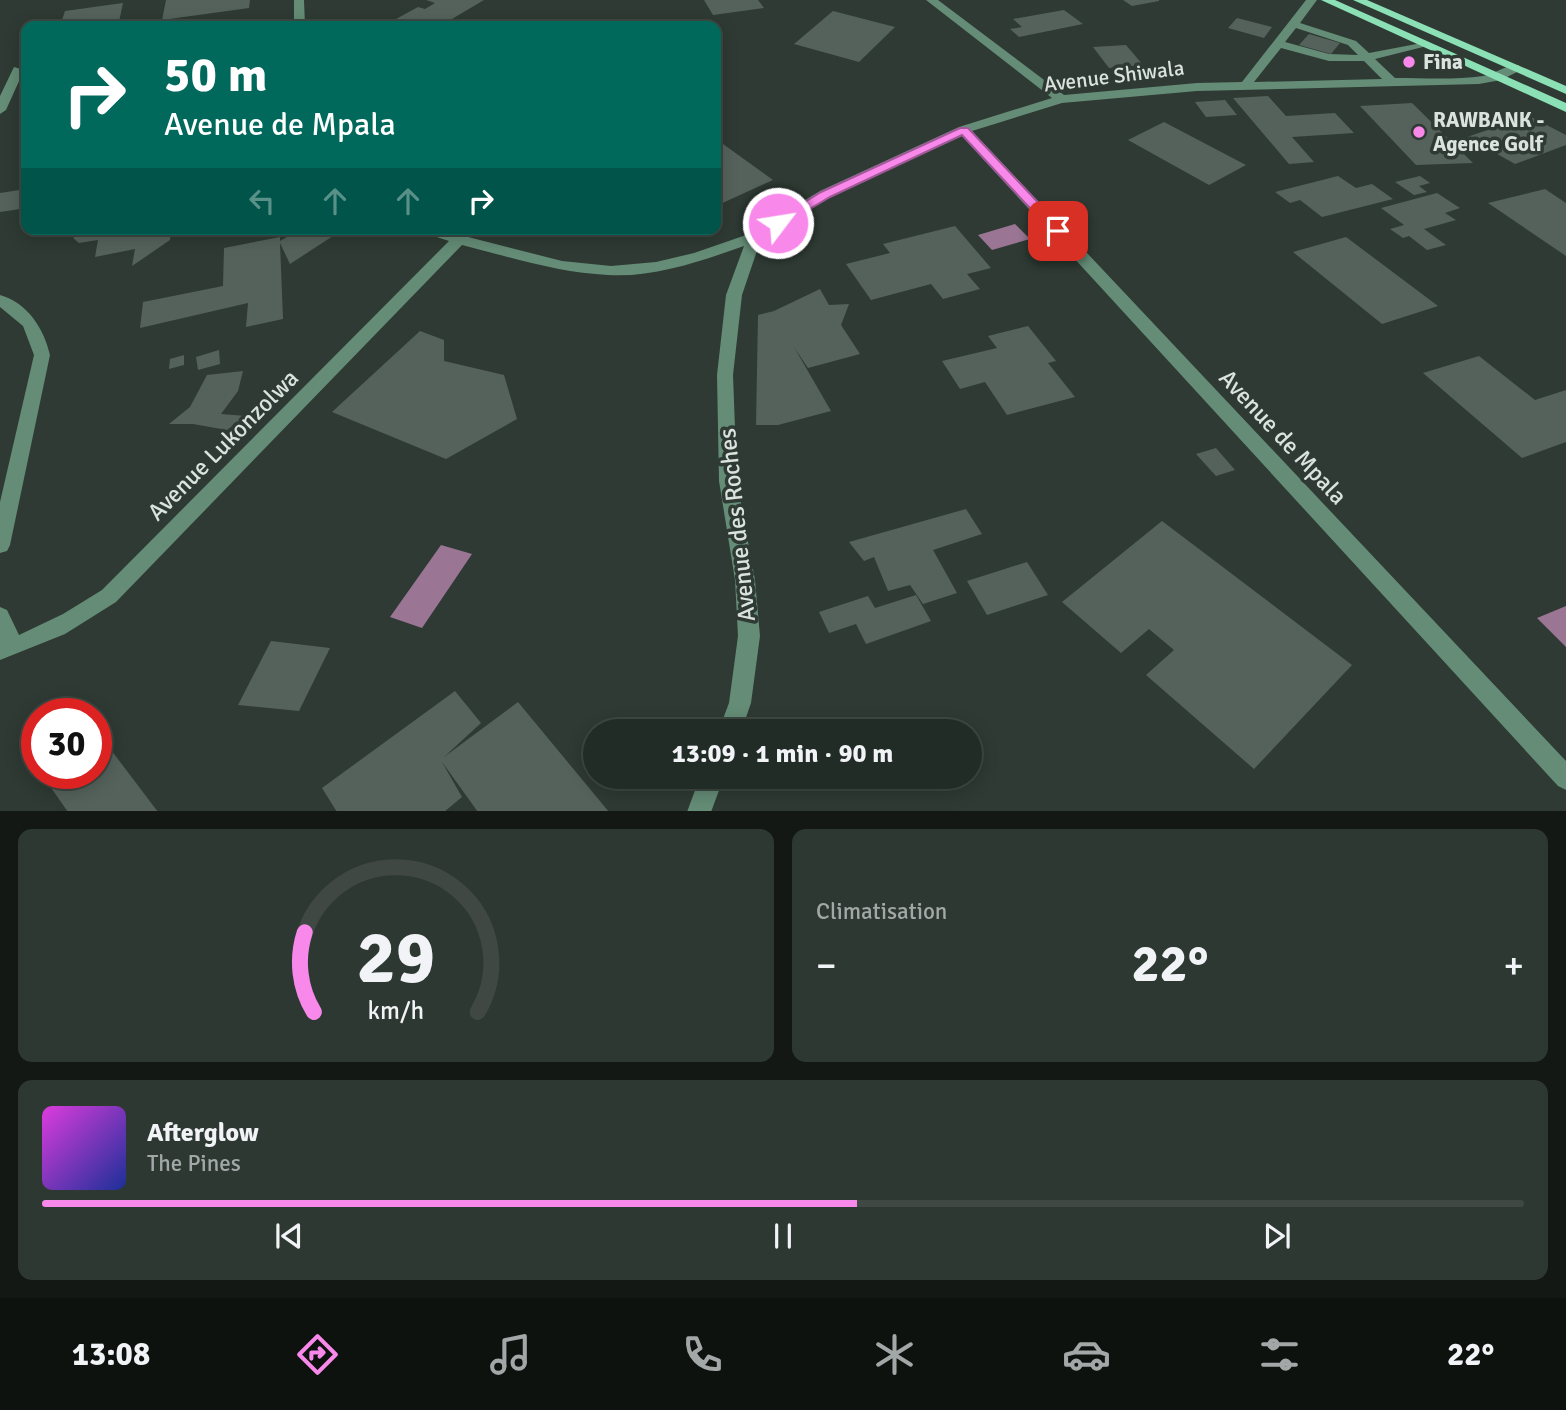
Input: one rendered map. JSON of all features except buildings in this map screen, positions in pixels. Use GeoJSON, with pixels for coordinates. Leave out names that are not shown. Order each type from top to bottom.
{"type":"FeatureCollection","features":[{"type":"Feature","properties":{"kind":"main road"},"geometry":{"type":"LineString","coordinates":[[1326,0],[1566,108]]}},
{"type":"Feature","properties":{"kind":"main road"},"geometry":{"type":"LineString","coordinates":[[1359,0],[1566,90]]}},
{"type":"Feature","properties":{"kind":"street"},"geometry":{"type":"LineString","coordinates":[[299,0],[300,21]]}},
{"type":"Feature","properties":{"kind":"street"},"geometry":{"type":"LineString","coordinates":[[931,0],[1060,99]]}},
{"type":"Feature","properties":{"kind":"street"},"geometry":{"type":"LineString","coordinates":[[1245,86],[1312,0]]}},
{"type":"Feature","properties":{"kind":"street"},"geometry":{"type":"LineString","coordinates":[[1293,24],[1352,43],[1393,83]]}},
{"type":"Feature","properties":{"kind":"street"},"geometry":{"type":"LineString","coordinates":[[1278,43],[1334,59],[1368,57],[1423,44]]}},
{"type":"Feature","properties":{"kind":"street","name":"Avenue Shiwala"},"geometry":{"type":"LineString","coordinates":[[438,235],[562,267],[611,271],[656,267],[688,260],[754,237],[825,194],[964,130],[1060,99],[1126,92],[1245,86],[1393,83],[1497,77],[1515,68]]}},
{"type":"Feature","properties":{"kind":"street"},"geometry":{"type":"LineString","coordinates":[[0,73],[21,69]]}},
{"type":"Feature","properties":{"kind":"street"},"geometry":{"type":"LineString","coordinates":[[0,110],[21,71]]}},
{"type":"Feature","properties":{"kind":"street","name":"Avenue de Mpala"},"geometry":{"type":"LineString","coordinates":[[964,130],[1566,778]]}},
{"type":"Feature","properties":{"kind":"street","name":"Avenue des Roches"},"geometry":{"type":"LineString","coordinates":[[734,719],[740,703],[748,636],[745,580],[728,481],[725,375],[734,295],[754,237]]}},
{"type":"Feature","properties":{"kind":"street","name":"Avenue Lukonzolwa"},"geometry":{"type":"LineString","coordinates":[[7,648],[67,623],[109,596],[457,241]]}},
{"type":"Feature","properties":{"kind":"street"},"geometry":{"type":"LineString","coordinates":[[0,300],[22,314],[38,333],[42,355],[0,545]]}},
{"type":"Feature","properties":{"kind":"street"},"geometry":{"type":"LineString","coordinates":[[0,616],[7,648]]}},
{"type":"Feature","properties":{"kind":"street"},"geometry":{"type":"LineString","coordinates":[[699,811],[707,789]]}},
{"type":"Feature","properties":{"kind":"shaded area"},"geometry":{"type":"Polygon","coordinates":[[[1015,224],[1030,239],[992,250],[978,235],[1015,224]]]}},
{"type":"Feature","properties":{"kind":"shaded area"},"geometry":{"type":"Polygon","coordinates":[[[441,545],[472,554],[422,628],[390,617],[441,545]]]}},
{"type":"Feature","properties":{"kind":"shaded area"},"geometry":{"type":"Polygon","coordinates":[[[1566,606],[1566,647],[1537,618],[1566,606]]]}},
{"type":"Feature","properties":{"kind":"place","name":"Fina"},"geometry":{"type":"Point","coordinates":[1409,62]}},
{"type":"Feature","properties":{"kind":"place","name":"RAWBANK - Agence Golf"},"geometry":{"type":"Point","coordinates":[1419,132]}},
{"type":"Feature","properties":{"kind":"route"},"geometry":{"type":"LineString","coordinates":[[778,223],[825,194],[964,130],[1058,231]]}}]}
